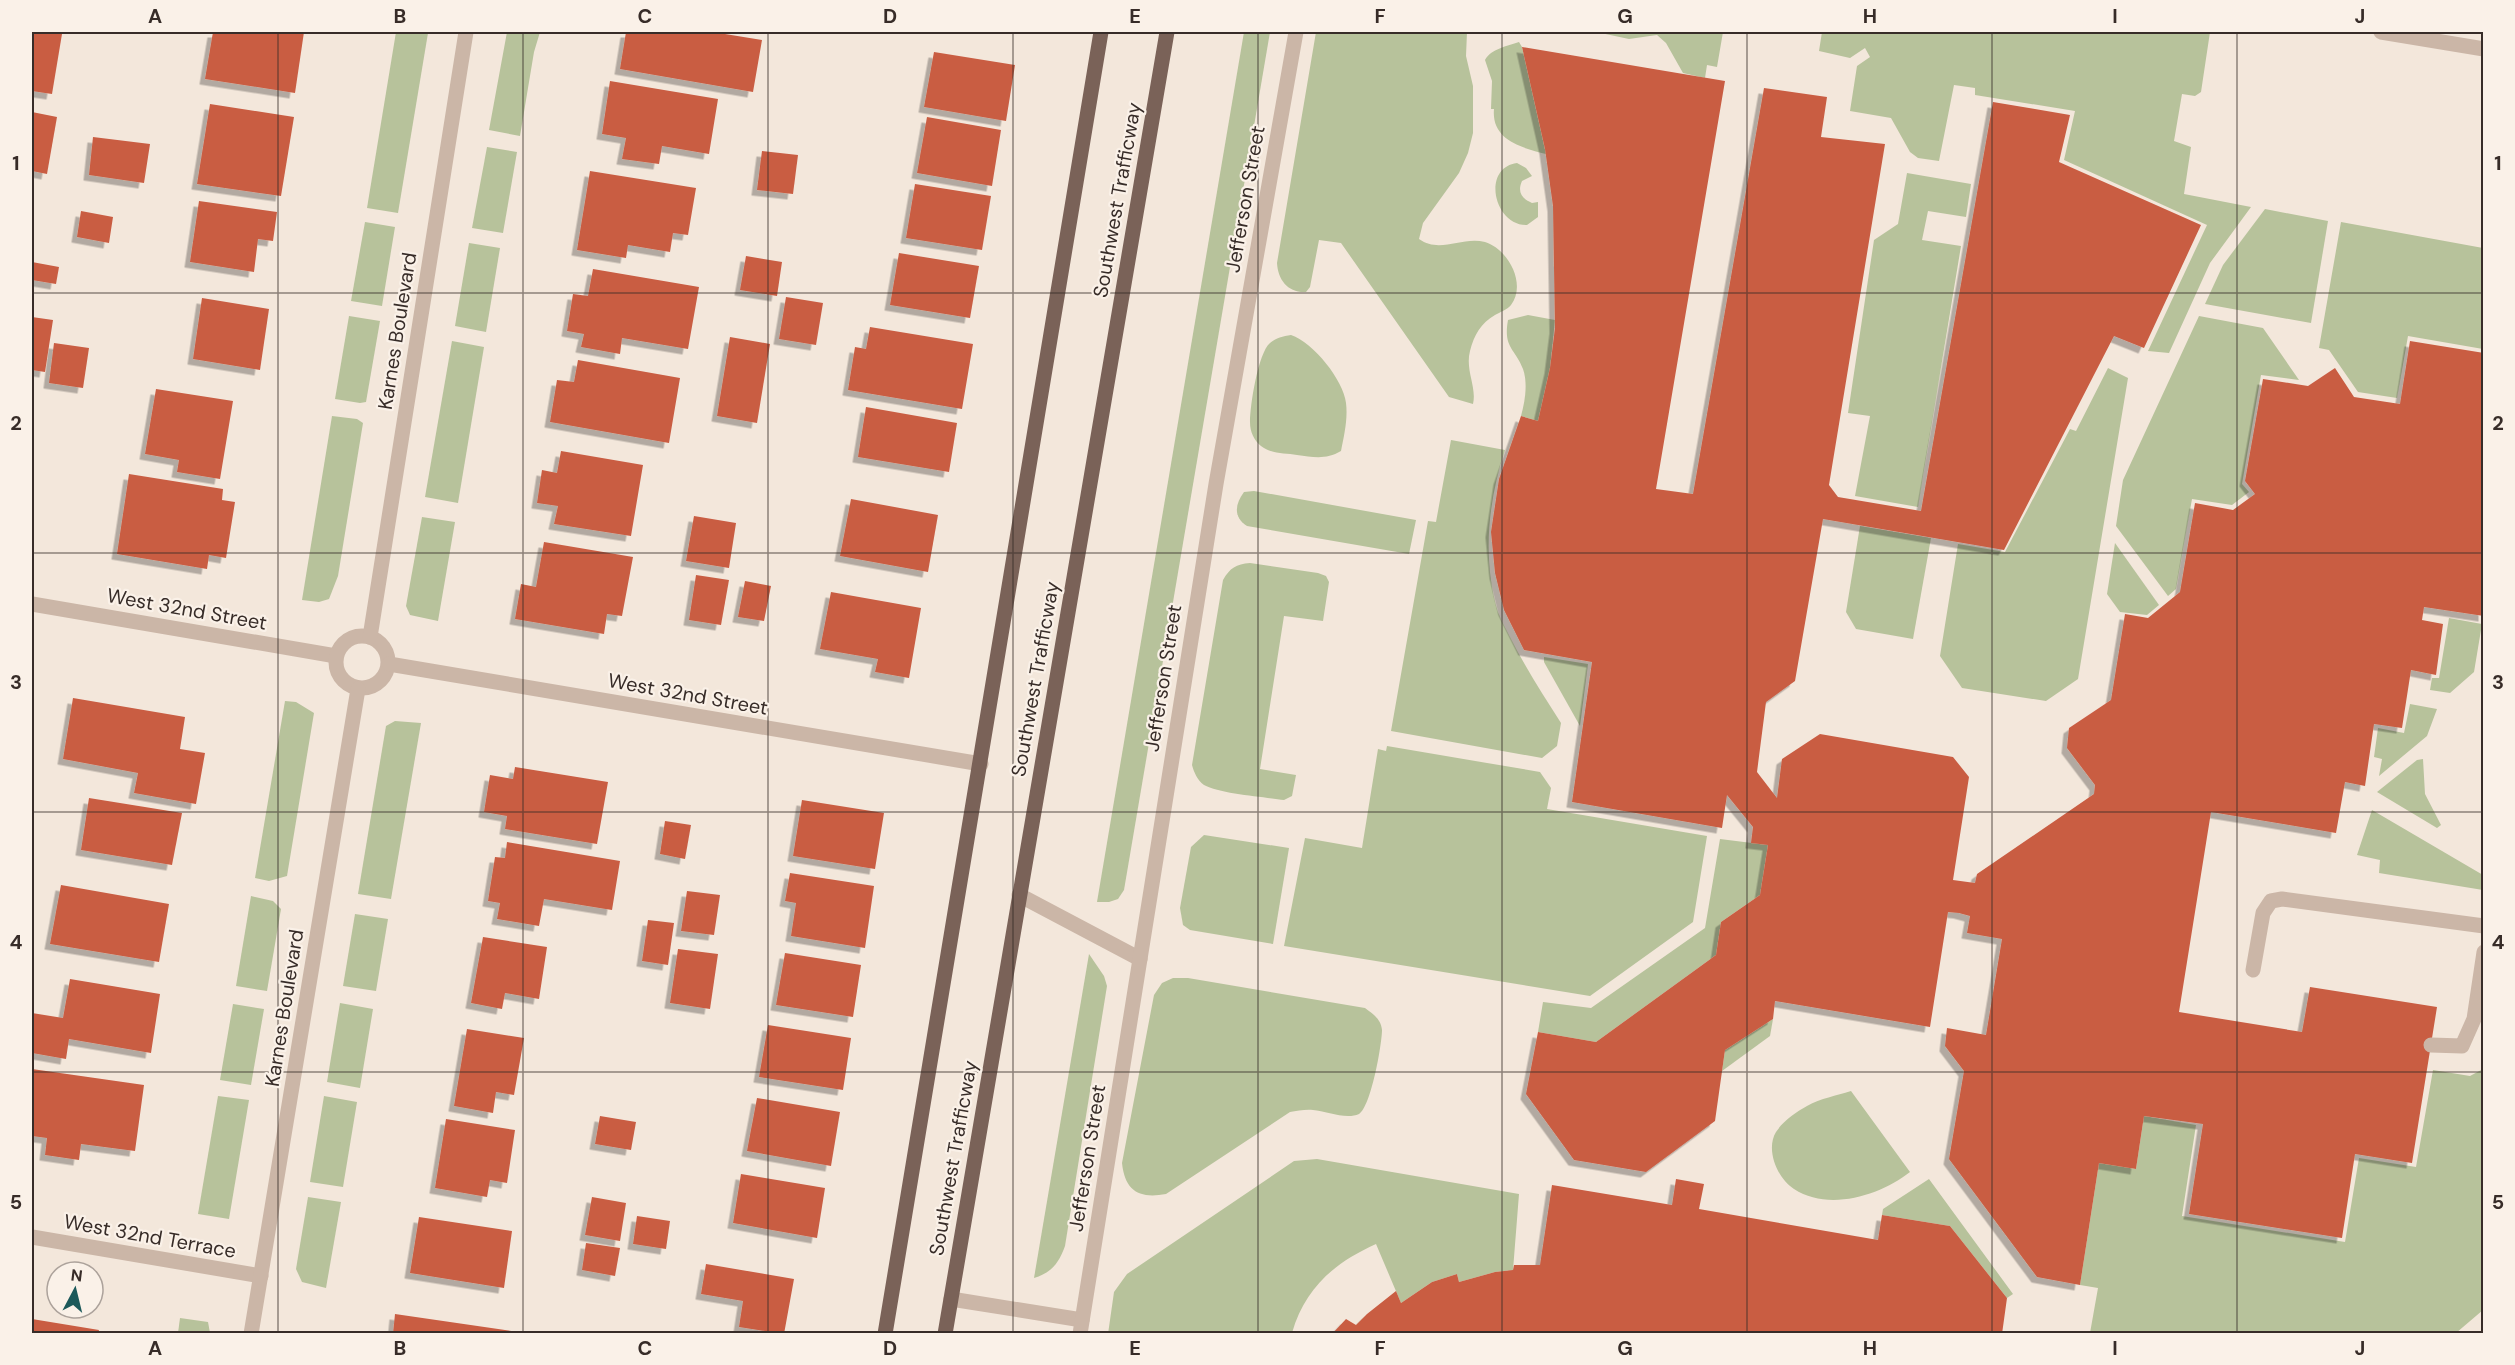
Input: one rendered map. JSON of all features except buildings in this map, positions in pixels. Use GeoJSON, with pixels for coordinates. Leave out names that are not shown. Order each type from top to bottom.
{"type":"FeatureCollection","features":[{"type":"Feature","properties":{"kind":"main road","name":"Southwest Trafficway"},"geometry":{"type":"LineString","coordinates":[[885,1334],[1101,32]]}},
{"type":"Feature","properties":{"kind":"main road","name":"Southwest Trafficway"},"geometry":{"type":"LineString","coordinates":[[945,1334],[1167,32]]}},
{"type":"Feature","properties":{"kind":"street","name":"Karnes Boulevard"},"geometry":{"type":"LineString","coordinates":[[370,637],[466,32]]}},
{"type":"Feature","properties":{"kind":"street","name":"Jefferson Street"},"geometry":{"type":"LineString","coordinates":[[1081,1327],[1216,484],[1296,32]]}},
{"type":"Feature","properties":{"kind":"street"},"geometry":{"type":"LineString","coordinates":[[2381,32],[2484,49]]}},
{"type":"Feature","properties":{"kind":"street","name":"West 32nd Street"},"geometry":{"type":"LineString","coordinates":[[32,604],[336,656]]}},
{"type":"Feature","properties":{"kind":"street"},"geometry":{"type":"LineString","coordinates":[[361,636],[370,637],[384,647],[389,664],[382,680],[367,688],[358,689],[343,681],[338,673],[336,656],[346,642],[361,636]]}},
{"type":"Feature","properties":{"kind":"street","name":"West 32nd Street"},"geometry":{"type":"LineString","coordinates":[[389,664],[981,764]]}},
{"type":"Feature","properties":{"kind":"street","name":"Karnes Boulevard"},"geometry":{"type":"LineString","coordinates":[[251,1334],[358,689]]}},
{"type":"Feature","properties":{"kind":"street"},"geometry":{"type":"LineString","coordinates":[[1019,895],[1140,959]]}},
{"type":"Feature","properties":{"kind":"street"},"geometry":{"type":"LineString","coordinates":[[2253,970],[2263,913],[2271,901],[2282,899],[2484,926]]}},
{"type":"Feature","properties":{"kind":"street"},"geometry":{"type":"LineString","coordinates":[[2431,1045],[2462,1046],[2474,1019],[2484,952]]}},
{"type":"Feature","properties":{"kind":"street","name":"West 32nd Terrace"},"geometry":{"type":"LineString","coordinates":[[32,1237],[261,1276]]}},
{"type":"Feature","properties":{"kind":"street"},"geometry":{"type":"LineString","coordinates":[[951,1299],[1081,1327]]}},
{"type":"Feature","properties":{"kind":"green space"},"geometry":{"type":"Polygon","coordinates":[[[396,32],[428,33],[398,213],[367,208],[396,32]]]}},
{"type":"Feature","properties":{"kind":"green space"},"geometry":{"type":"Polygon","coordinates":[[[507,32],[540,32],[534,52],[520,136],[489,130],[507,32]]]}},
{"type":"Feature","properties":{"kind":"green space"},"geometry":{"type":"Polygon","coordinates":[[[1244,32],[1270,32],[1124,890],[1118,899],[1097,902],[1244,32]]]}},
{"type":"Feature","properties":{"kind":"green space"},"geometry":{"type":"Polygon","coordinates":[[[1316,32],[1467,32],[1466,56],[1473,86],[1473,133],[1468,153],[1459,173],[1423,223],[1419,239],[1435,245],[1468,241],[1485,242],[1501,252],[1513,268],[1517,287],[1511,305],[1486,322],[1479,330],[1472,345],[1469,365],[1474,391],[1473,404],[1449,397],[1341,243],[1319,240],[1310,287],[1306,292],[1289,288],[1279,275],[1277,263],[1316,32]]]}},
{"type":"Feature","properties":{"kind":"green space"},"geometry":{"type":"Polygon","coordinates":[[[1596,32],[1723,32],[1717,67],[1707,65],[1705,78],[1683,73],[1666,43],[1657,35],[1629,39],[1596,32]]]}},
{"type":"Feature","properties":{"kind":"green space"},"geometry":{"type":"Polygon","coordinates":[[[1822,32],[2210,32],[2201,92],[2195,96],[2182,94],[2174,141],[2191,147],[2184,194],[2251,207],[2210,263],[2169,353],[2148,351],[2207,225],[2064,160],[2075,111],[1975,95],[1975,88],[1954,85],[1939,161],[1918,158],[1910,152],[1891,118],[1850,111],[1857,66],[1870,57],[1865,48],[1850,58],[1819,51],[1822,32]]]}},
{"type":"Feature","properties":{"kind":"green space"},"geometry":{"type":"Polygon","coordinates":[[[1519,42],[1546,154],[1510,141],[1497,128],[1494,109],[1491,109],[1492,81],[1485,60],[1495,51],[1519,42]]]}},
{"type":"Feature","properties":{"kind":"green space"},"geometry":{"type":"Polygon","coordinates":[[[487,147],[517,152],[503,233],[472,228],[487,147]]]}},
{"type":"Feature","properties":{"kind":"green space"},"geometry":{"type":"Polygon","coordinates":[[[1517,163],[1526,168],[1532,176],[1522,181],[1521,195],[1532,203],[1538,202],[1538,217],[1527,225],[1516,223],[1506,216],[1496,196],[1499,175],[1506,167],[1517,163]]]}},
{"type":"Feature","properties":{"kind":"green space"},"geometry":{"type":"Polygon","coordinates":[[[1907,173],[1971,184],[1966,217],[1928,211],[1922,240],[1961,246],[1918,507],[1855,496],[1870,416],[1848,413],[1874,240],[1898,224],[1907,173]]]}},
{"type":"Feature","properties":{"kind":"green space"},"geometry":{"type":"Polygon","coordinates":[[[2265,209],[2328,221],[2311,323],[2205,304],[2223,265],[2265,209]]]}},
{"type":"Feature","properties":{"kind":"green space"},"geometry":{"type":"Polygon","coordinates":[[[365,222],[395,227],[382,306],[351,301],[365,222]]]}},
{"type":"Feature","properties":{"kind":"green space"},"geometry":{"type":"Polygon","coordinates":[[[2341,222],[2483,248],[2483,349],[2408,336],[2397,398],[2358,392],[2329,350],[2319,348],[2341,222]]]}},
{"type":"Feature","properties":{"kind":"green space"},"geometry":{"type":"Polygon","coordinates":[[[469,243],[500,248],[486,332],[455,326],[469,243]]]}},
{"type":"Feature","properties":{"kind":"green space"},"geometry":{"type":"Polygon","coordinates":[[[1528,315],[1555,320],[1550,368],[1538,421],[1521,416],[1524,405],[1525,374],[1507,337],[1508,320],[1528,315]]]}},
{"type":"Feature","properties":{"kind":"green space"},"geometry":{"type":"Polygon","coordinates":[[[349,316],[380,321],[366,402],[360,403],[335,399],[349,316]]]}},
{"type":"Feature","properties":{"kind":"green space"},"geometry":{"type":"Polygon","coordinates":[[[2199,316],[2263,328],[2299,380],[2261,375],[2242,484],[2249,492],[2232,505],[2192,499],[2176,589],[2168,596],[2116,526],[2123,480],[2199,316]]]}},
{"type":"Feature","properties":{"kind":"green space"},"geometry":{"type":"Polygon","coordinates":[[[1291,335],[1300,339],[1318,354],[1333,373],[1344,394],[1345,427],[1341,451],[1335,454],[1314,457],[1274,452],[1265,449],[1254,438],[1250,422],[1251,404],[1262,357],[1270,343],[1280,337],[1291,335]]]}},
{"type":"Feature","properties":{"kind":"green space"},"geometry":{"type":"Polygon","coordinates":[[[452,341],[484,347],[458,503],[425,497],[452,341]]]}},
{"type":"Feature","properties":{"kind":"green space"},"geometry":{"type":"Polygon","coordinates":[[[2108,368],[2128,378],[2078,679],[2046,701],[1962,688],[1940,656],[1958,544],[2005,552],[2070,429],[2076,431],[2108,368]]]}},
{"type":"Feature","properties":{"kind":"green space"},"geometry":{"type":"Polygon","coordinates":[[[332,416],[357,419],[363,423],[338,576],[329,599],[319,602],[302,600],[332,416]]]}},
{"type":"Feature","properties":{"kind":"green space"},"geometry":{"type":"Polygon","coordinates":[[[1451,440],[1505,450],[1491,510],[1490,571],[1498,612],[1528,670],[1561,723],[1557,746],[1542,758],[1391,731],[1428,521],[1436,522],[1451,440]]]}},
{"type":"Feature","properties":{"kind":"green space"},"geometry":{"type":"Polygon","coordinates":[[[1254,491],[1416,520],[1409,554],[1247,526],[1239,519],[1237,506],[1244,492],[1254,491]]]}},
{"type":"Feature","properties":{"kind":"green space"},"geometry":{"type":"Polygon","coordinates":[[[422,517],[455,522],[438,621],[410,615],[406,606],[422,517]]]}},
{"type":"Feature","properties":{"kind":"green space"},"geometry":{"type":"Polygon","coordinates":[[[1860,526],[1931,538],[1913,639],[1856,629],[1846,612],[1860,526]]]}},
{"type":"Feature","properties":{"kind":"green space"},"geometry":{"type":"Polygon","coordinates":[[[2115,543],[2159,605],[2147,615],[2120,612],[2107,594],[2115,543]]]}},
{"type":"Feature","properties":{"kind":"green space"},"geometry":{"type":"Polygon","coordinates":[[[1250,563],[1318,573],[1326,576],[1329,582],[1323,621],[1284,616],[1260,769],[1296,775],[1292,796],[1284,800],[1211,788],[1199,781],[1192,765],[1223,580],[1234,567],[1250,563]]]}},
{"type":"Feature","properties":{"kind":"green space"},"geometry":{"type":"Polygon","coordinates":[[[2449,618],[2482,624],[2474,672],[2450,693],[2430,690],[2432,678],[2439,678],[2449,618]]]}},
{"type":"Feature","properties":{"kind":"green space"},"geometry":{"type":"Polygon","coordinates":[[[1544,657],[1588,664],[1580,726],[1544,662],[1544,657]]]}},
{"type":"Feature","properties":{"kind":"green space"},"geometry":{"type":"Polygon","coordinates":[[[285,701],[296,702],[314,713],[287,876],[269,881],[255,878],[285,701]]]}},
{"type":"Feature","properties":{"kind":"green space"},"geometry":{"type":"Polygon","coordinates":[[[2410,704],[2437,709],[2427,736],[2379,776],[2382,759],[2374,757],[2378,728],[2404,733],[2410,704]]]}},
{"type":"Feature","properties":{"kind":"green space"},"geometry":{"type":"Polygon","coordinates":[[[395,721],[421,723],[391,899],[358,894],[386,726],[395,721]]]}},
{"type":"Feature","properties":{"kind":"green space"},"geometry":{"type":"Polygon","coordinates":[[[1387,746],[1540,772],[1551,788],[1547,809],[1707,836],[1693,922],[1590,996],[1284,946],[1305,838],[1362,848],[1378,749],[1386,751],[1387,746]]]}},
{"type":"Feature","properties":{"kind":"green space"},"geometry":{"type":"Polygon","coordinates":[[[2423,759],[2425,794],[2441,825],[2437,828],[2377,792],[2417,760],[2423,759]]]}},
{"type":"Feature","properties":{"kind":"green space"},"geometry":{"type":"Polygon","coordinates":[[[2372,810],[2483,875],[2483,890],[2379,873],[2380,860],[2357,855],[2372,810]]]}},
{"type":"Feature","properties":{"kind":"green space"},"geometry":{"type":"Polygon","coordinates":[[[1204,835],[1289,848],[1273,944],[1190,930],[1183,925],[1180,908],[1191,847],[1204,835]]]}},
{"type":"Feature","properties":{"kind":"green space"},"geometry":{"type":"Polygon","coordinates":[[[1720,839],[1768,845],[1760,895],[1721,922],[1716,955],[1596,1042],[1538,1032],[1543,1002],[1591,1008],[1705,928],[1720,839]]]}},
{"type":"Feature","properties":{"kind":"green space"},"geometry":{"type":"Polygon","coordinates":[[[251,896],[273,901],[281,909],[267,991],[236,986],[251,896]]]}},
{"type":"Feature","properties":{"kind":"green space"},"geometry":{"type":"Polygon","coordinates":[[[355,914],[388,919],[376,991],[343,986],[355,914]]]}},
{"type":"Feature","properties":{"kind":"green space"},"geometry":{"type":"Polygon","coordinates":[[[1089,954],[1104,976],[1107,986],[1065,1246],[1054,1266],[1034,1278],[1089,954]]]}},
{"type":"Feature","properties":{"kind":"green space"},"geometry":{"type":"Polygon","coordinates":[[[1173,978],[1188,978],[1365,1008],[1378,1020],[1382,1030],[1375,1075],[1363,1109],[1354,1116],[1310,1110],[1290,1112],[1166,1194],[1148,1195],[1135,1191],[1126,1180],[1122,1163],[1154,995],[1162,983],[1173,978]]]}},
{"type":"Feature","properties":{"kind":"green space"},"geometry":{"type":"Polygon","coordinates":[[[340,1003],[373,1009],[360,1088],[327,1082],[340,1003]]]}},
{"type":"Feature","properties":{"kind":"green space"},"geometry":{"type":"Polygon","coordinates":[[[233,1004],[264,1009],[251,1085],[220,1080],[233,1004]]]}},
{"type":"Feature","properties":{"kind":"green space"},"geometry":{"type":"Polygon","coordinates":[[[1773,1019],[1770,1036],[1722,1071],[1725,1050],[1773,1019]]]}},
{"type":"Feature","properties":{"kind":"green space"},"geometry":{"type":"Polygon","coordinates":[[[2483,1069],[2483,1310],[2456,1333],[2090,1333],[2098,1288],[2080,1285],[2099,1163],[2136,1169],[2144,1116],[2196,1125],[2182,1216],[2345,1242],[2359,1158],[2416,1167],[2433,1070],[2470,1076],[2483,1069]]]}},
{"type":"Feature","properties":{"kind":"green space"},"geometry":{"type":"Polygon","coordinates":[[[1851,1091],[1910,1172],[1885,1188],[1854,1198],[1838,1200],[1808,1196],[1788,1184],[1778,1171],[1773,1155],[1773,1139],[1782,1124],[1807,1106],[1851,1091]]]}},
{"type":"Feature","properties":{"kind":"green space"},"geometry":{"type":"Polygon","coordinates":[[[218,1096],[249,1100],[229,1219],[198,1214],[218,1096]]]}},
{"type":"Feature","properties":{"kind":"green space"},"geometry":{"type":"Polygon","coordinates":[[[324,1096],[357,1102],[343,1187],[310,1182],[324,1096]]]}},
{"type":"Feature","properties":{"kind":"green space"},"geometry":{"type":"Polygon","coordinates":[[[1317,1159],[1519,1194],[1513,1270],[1495,1272],[1459,1282],[1457,1274],[1432,1282],[1401,1303],[1376,1244],[1347,1260],[1323,1279],[1305,1303],[1292,1333],[1108,1334],[1114,1292],[1127,1274],[1294,1161],[1317,1159]]]}},
{"type":"Feature","properties":{"kind":"green space"},"geometry":{"type":"Polygon","coordinates":[[[1929,1179],[2013,1294],[2007,1298],[1950,1226],[1882,1215],[1883,1209],[1929,1179]]]}},
{"type":"Feature","properties":{"kind":"green space"},"geometry":{"type":"Polygon","coordinates":[[[308,1197],[341,1202],[326,1288],[302,1282],[296,1269],[308,1197]]]}},
{"type":"Feature","properties":{"kind":"green space"},"geometry":{"type":"Polygon","coordinates":[[[180,1318],[208,1322],[210,1333],[178,1333],[180,1318]]]}}]}
